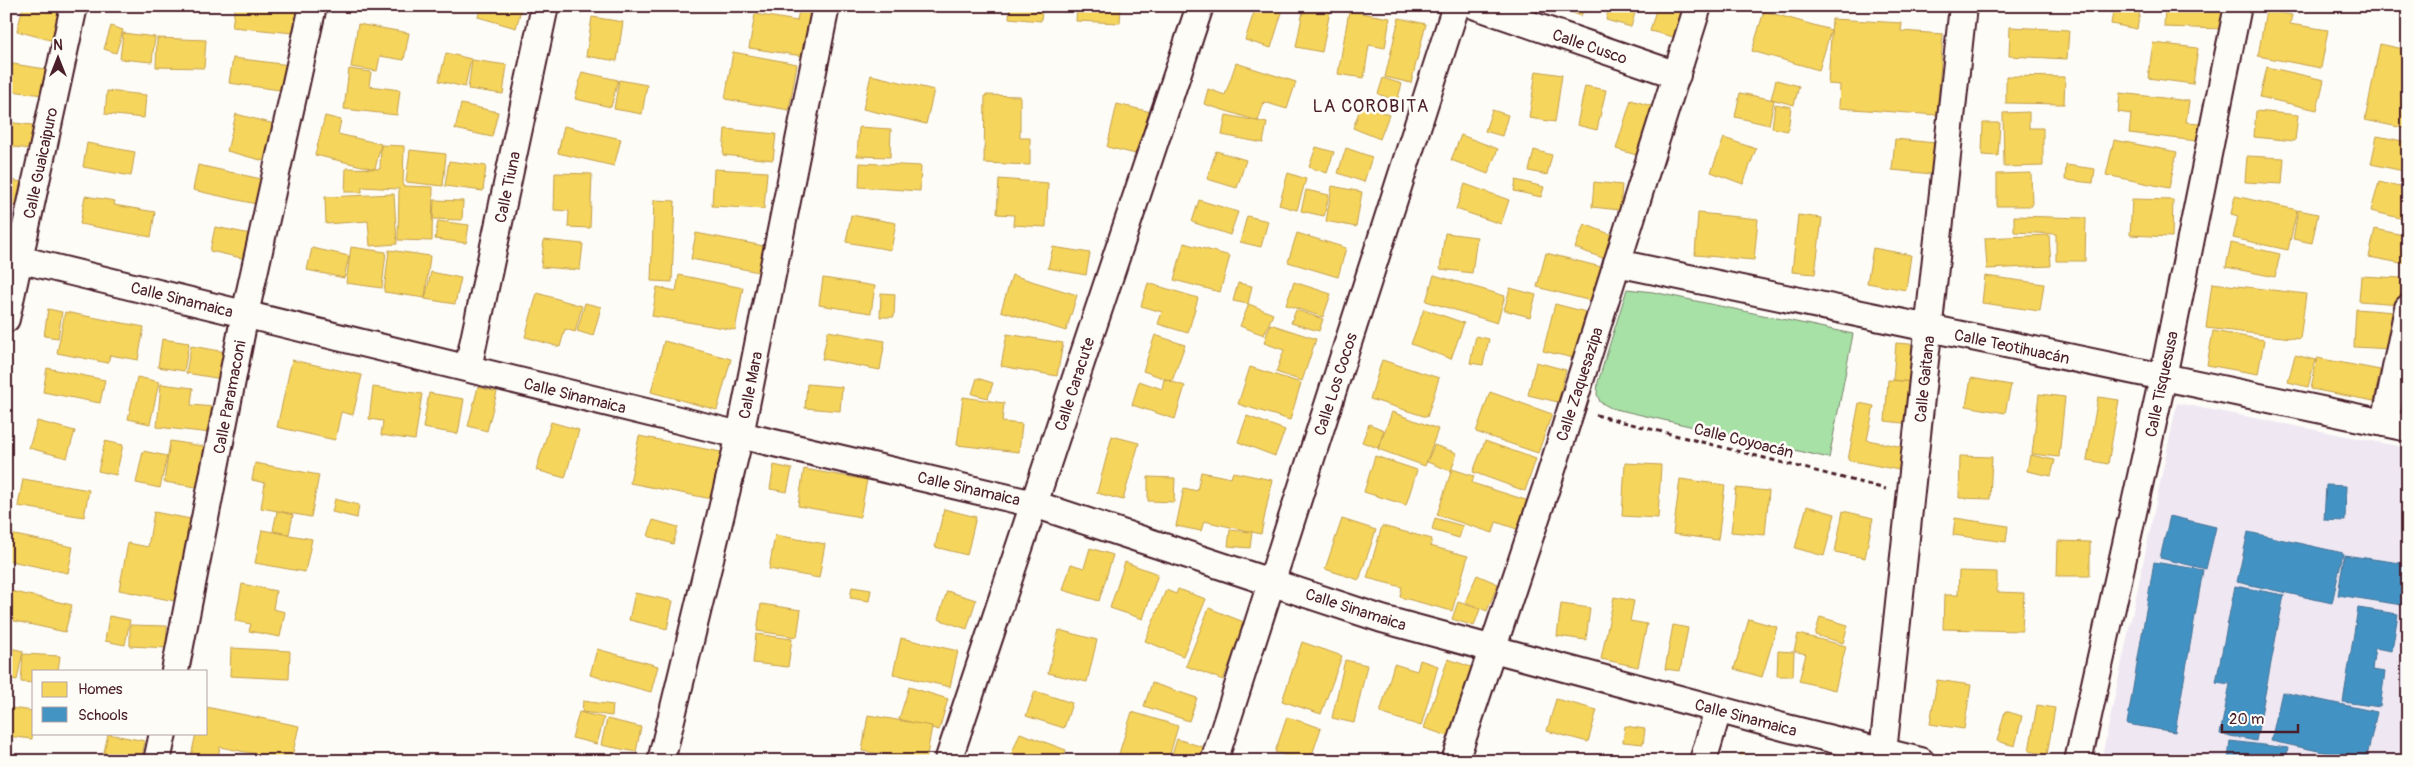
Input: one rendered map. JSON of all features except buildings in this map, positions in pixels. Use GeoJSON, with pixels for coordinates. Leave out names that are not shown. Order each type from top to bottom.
{"type":"FeatureCollection","features":[{"type":"Feature","properties":{"kind":"street","name":"Calle Guaicaipuro"},"geometry":{"type":"LineString","coordinates":[[6,319],[12,257],[74,6]]}},
{"type":"Feature","properties":{"kind":"street","name":"Calle Paramaconi"},"geometry":{"type":"LineString","coordinates":[[175,670],[245,314],[312,6]]}},
{"type":"Feature","properties":{"kind":"street","name":"Calle Tiuna"},"geometry":{"type":"LineString","coordinates":[[468,368],[545,6]]}},
{"type":"Feature","properties":{"kind":"street","name":"Calle Mara"},"geometry":{"type":"LineString","coordinates":[[661,761],[740,434],[826,6]]}},
{"type":"Feature","properties":{"kind":"street","name":"Calle Caracute"},"geometry":{"type":"LineString","coordinates":[[948,761],[1200,6]]}},
{"type":"Feature","properties":{"kind":"street","name":"Calle Los Cocos"},"geometry":{"type":"LineString","coordinates":[[1214,761],[1456,6]]}},
{"type":"Feature","properties":{"kind":"street","name":"Calle Cusco"},"geometry":{"type":"LineString","coordinates":[[1476,6],[1677,75]]}},
{"type":"Feature","properties":{"kind":"street","name":"Calle Zaquesazipa"},"geometry":{"type":"LineString","coordinates":[[1455,761],[1572,408],[1698,6]]}},
{"type":"Feature","properties":{"kind":"street","name":"Calle Gaitana"},"geometry":{"type":"LineString","coordinates":[[1883,752],[1964,6]]}},
{"type":"Feature","properties":{"kind":"street","name":"Calle Tisquesusa"},"geometry":{"type":"LineString","coordinates":[[2078,761],[2163,377],[2238,6]]}},
{"type":"Feature","properties":{"kind":"street","name":"Calle Sinamaica"},"geometry":{"type":"LineString","coordinates":[[12,257],[1034,504],[1382,619],[1718,710],[1921,761]]}},
{"type":"Feature","properties":{"kind":"street","name":"Calle Teotihuacán"},"geometry":{"type":"LineString","coordinates":[[1617,263],[2396,426]]}},
{"type":"Feature","properties":{"kind":"street"},"geometry":{"type":"LineString","coordinates":[[2396,426],[2408,308]]}},
{"type":"Feature","properties":{"kind":"street"},"geometry":{"type":"LineString","coordinates":[[1703,761],[1718,710]]}},
{"type":"Feature","properties":{"kind":"street"},"geometry":{"type":"LineString","coordinates":[[157,761],[163,734]]}},
{"type":"Feature","properties":{"kind":"path","name":"Calle Coyoacán"},"geometry":{"type":"LineString","coordinates":[[1572,408],[1911,496]]}},
{"type":"Feature","properties":{"kind":"shaded area"},"geometry":{"type":"Polygon","coordinates":[[[2177,403],[2408,448],[2408,761],[2101,761],[2177,403]]]}},
{"type":"Feature","properties":{"kind":"green space"},"geometry":{"type":"Polygon","coordinates":[[[1627,289],[1653,292],[1853,334],[1829,458],[1611,408],[1600,402],[1597,394],[1598,382],[1627,289]]]}},
{"type":"Feature","properties":{"kind":"district","name":"LA COROBITA"},"geometry":{"type":"Point","coordinates":[1371,106]}}]}
